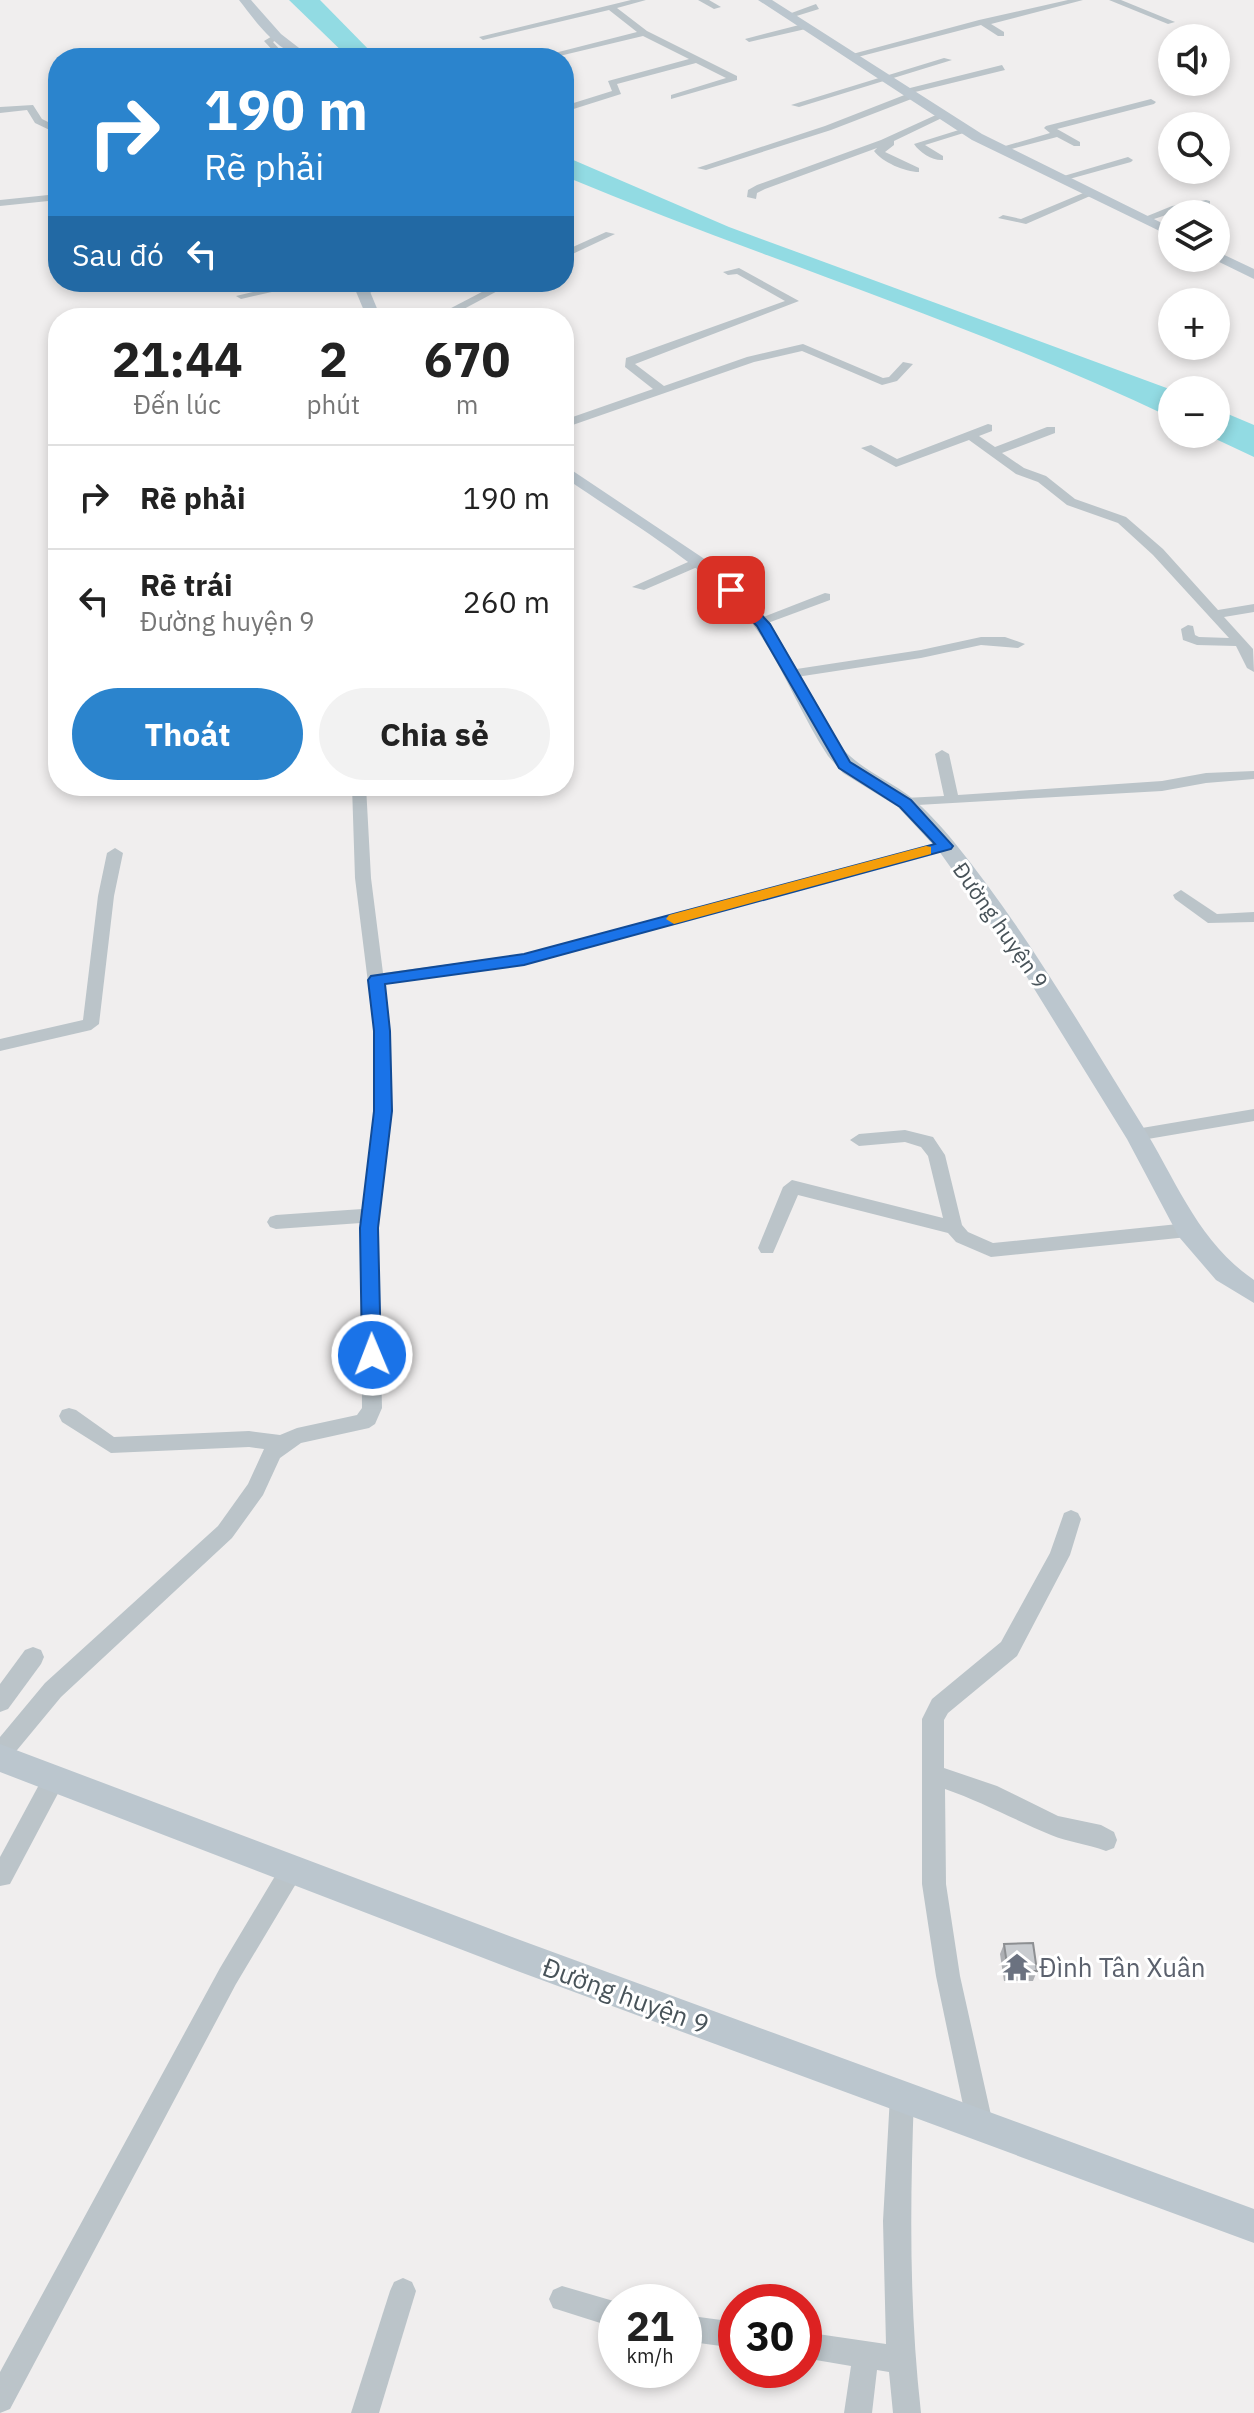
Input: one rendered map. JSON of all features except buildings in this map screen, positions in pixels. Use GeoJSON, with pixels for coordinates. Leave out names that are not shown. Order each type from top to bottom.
{"type":"FeatureCollection","features":[{"type":"Feature","properties":{"kind":"street"},"geometry":{"type":"LineString","coordinates":[[245,0],[277,37],[292,48]]}},
{"type":"Feature","properties":{"kind":"street"},"geometry":{"type":"LineString","coordinates":[[483,37],[642,0]]}},
{"type":"Feature","properties":{"kind":"street"},"geometry":{"type":"LineString","coordinates":[[702,0],[717,7]]}},
{"type":"Feature","properties":{"kind":"street"},"geometry":{"type":"LineString","coordinates":[[764,0],[965,131],[1158,226]]}},
{"type":"Feature","properties":{"kind":"street"},"geometry":{"type":"LineString","coordinates":[[850,56],[1079,0]]}},
{"type":"Feature","properties":{"kind":"street"},"geometry":{"type":"LineString","coordinates":[[1113,0],[1171,22]]}},
{"type":"Feature","properties":{"kind":"street"},"geometry":{"type":"LineString","coordinates":[[790,15],[816,7]]}},
{"type":"Feature","properties":{"kind":"street"},"geometry":{"type":"LineString","coordinates":[[612,9],[644,33],[733,76],[734,80],[674,97]]}},
{"type":"Feature","properties":{"kind":"street"},"geometry":{"type":"LineString","coordinates":[[985,23],[1001,34]]}},
{"type":"Feature","properties":{"kind":"street"},"geometry":{"type":"LineString","coordinates":[[749,39],[807,26]]}},
{"type":"Feature","properties":{"kind":"street"},"geometry":{"type":"LineString","coordinates":[[574,50],[644,33]]}},
{"type":"Feature","properties":{"kind":"street"},"geometry":{"type":"LineString","coordinates":[[274,48],[268,41],[277,37]]}},
{"type":"Feature","properties":{"kind":"street"},"geometry":{"type":"LineString","coordinates":[[574,106],[618,92],[611,83],[696,60]]}},
{"type":"Feature","properties":{"kind":"street"},"geometry":{"type":"LineString","coordinates":[[796,105],[917,60]]}},
{"type":"Feature","properties":{"kind":"street"},"geometry":{"type":"LineString","coordinates":[[879,76],[947,60]]}},
{"type":"Feature","properties":{"kind":"street"},"geometry":{"type":"LineString","coordinates":[[702,168],[828,128],[908,94],[1002,68]]}},
{"type":"Feature","properties":{"kind":"street"},"geometry":{"type":"LineString","coordinates":[[1077,144],[1049,128],[1151,102]]}},
{"type":"Feature","properties":{"kind":"street"},"geometry":{"type":"LineString","coordinates":[[0,110],[30,107],[38,121],[48,126]]}},
{"type":"Feature","properties":{"kind":"street"},"geometry":{"type":"LineString","coordinates":[[915,170],[879,151],[942,117]]}},
{"type":"Feature","properties":{"kind":"street"},"geometry":{"type":"LineString","coordinates":[[752,197],[752,192],[761,187],[942,117]]}},
{"type":"Feature","properties":{"kind":"street"},"geometry":{"type":"LineString","coordinates":[[940,158],[922,149],[919,144],[965,131]]}},
{"type":"Feature","properties":{"kind":"street"},"geometry":{"type":"LineString","coordinates":[[1000,149],[1058,134]]}},
{"type":"Feature","properties":{"kind":"street"},"geometry":{"type":"LineString","coordinates":[[1062,178],[1128,160]]}},
{"type":"Feature","properties":{"kind":"street"},"geometry":{"type":"LineString","coordinates":[[1003,218],[1022,222],[1092,193]]}},
{"type":"Feature","properties":{"kind":"street"},"geometry":{"type":"LineString","coordinates":[[0,203],[48,198]]}},
{"type":"Feature","properties":{"kind":"street"},"geometry":{"type":"LineString","coordinates":[[1145,219],[1158,214]]}},
{"type":"Feature","properties":{"kind":"street"},"geometry":{"type":"LineString","coordinates":[[574,250],[610,234]]}},
{"type":"Feature","properties":{"kind":"street"},"geometry":{"type":"LineString","coordinates":[[1230,262],[1254,275]]}},
{"type":"Feature","properties":{"kind":"street"},"geometry":{"type":"LineString","coordinates":[[662,390],[629,365],[630,360],[794,301],[739,271],[728,272]]}},
{"type":"Feature","properties":{"kind":"street"},"geometry":{"type":"LineString","coordinates":[[241,296],[261,292]]}},
{"type":"Feature","properties":{"kind":"street"},"geometry":{"type":"LineString","coordinates":[[458,308],[489,292]]}},
{"type":"Feature","properties":{"kind":"street"},"geometry":{"type":"LineString","coordinates":[[574,421],[751,359],[803,347],[882,382],[893,379],[907,364]]}},
{"type":"Feature","properties":{"kind":"street"},"geometry":{"type":"LineString","coordinates":[[867,448],[896,463],[988,428]]}},
{"type":"Feature","properties":{"kind":"street"},"geometry":{"type":"LineString","coordinates":[[993,452],[1051,430]]}},
{"type":"Feature","properties":{"kind":"street"},"geometry":{"type":"LineString","coordinates":[[970,435],[1020,471],[1042,479],[1071,502],[1122,520],[1158,552],[1252,659]]}},
{"type":"Feature","properties":{"kind":"street","name":"Đường huyện 9"},"geometry":{"type":"LineString","coordinates":[[574,477],[697,562],[731,590],[760,621],[844,765],[905,803],[946,846],[1025,956],[1136,1135],[1188,1230],[1225,1273],[1254,1293]]}},
{"type":"Feature","properties":{"kind":"street"},"geometry":{"type":"LineString","coordinates":[[639,587],[697,562]]}},
{"type":"Feature","properties":{"kind":"street"},"geometry":{"type":"LineString","coordinates":[[760,621],[825,597]]}},
{"type":"Feature","properties":{"kind":"street"},"geometry":{"type":"LineString","coordinates":[[1215,614],[1254,608]]}},
{"type":"Feature","properties":{"kind":"street"},"geometry":{"type":"LineString","coordinates":[[1188,629],[1188,637],[1197,641],[1240,642]]}},
{"type":"Feature","properties":{"kind":"street"},"geometry":{"type":"LineString","coordinates":[[790,674],[920,654],[983,638],[1018,644]]}},
{"type":"Feature","properties":{"kind":"street"},"geometry":{"type":"LineString","coordinates":[[942,754],[952,799]]}},
{"type":"Feature","properties":{"kind":"street"},"geometry":{"type":"LineString","coordinates":[[905,803],[1162,786],[1206,778],[1254,775]]}},
{"type":"Feature","properties":{"kind":"street"},"geometry":{"type":"LineString","coordinates":[[0,1756],[53,1690],[225,1532],[256,1489],[272,1453],[297,1436],[362,1422],[368,1418],[372,1408],[370,1215],[383,1111],[382,1031],[363,878],[359,796]]}},
{"type":"Feature","properties":{"kind":"street"},"geometry":{"type":"LineString","coordinates":[[376,980],[524,959],[946,846]]}},
{"type":"Feature","properties":{"kind":"street"},"geometry":{"type":"LineString","coordinates":[[0,1045],[91,1024],[106,896],[115,853]]}},
{"type":"Feature","properties":{"kind":"street"},"geometry":{"type":"LineString","coordinates":[[1181,895],[1214,919],[1254,917]]}},
{"type":"Feature","properties":{"kind":"street"},"geometry":{"type":"LineString","coordinates":[[1136,1135],[1254,1115]]}},
{"type":"Feature","properties":{"kind":"street"},"geometry":{"type":"LineString","coordinates":[[859,1140],[905,1136],[927,1142],[936,1155],[954,1228],[962,1237],[998,1251],[1188,1230]]}},
{"type":"Feature","properties":{"kind":"street"},"geometry":{"type":"LineString","coordinates":[[767,1248],[792,1187],[954,1228]]}},
{"type":"Feature","properties":{"kind":"street"},"geometry":{"type":"LineString","coordinates":[[276,1222],[370,1215]]}},
{"type":"Feature","properties":{"kind":"street"},"geometry":{"type":"LineString","coordinates":[[69,1416],[111,1445],[249,1439],[282,1444]]}},
{"type":"Feature","properties":{"kind":"street"},"geometry":{"type":"LineString","coordinates":[[980,2124],[948,1976],[934,1884],[935,1712],[1009,1649],[1060,1555],[1071,1519]]}},
{"type":"Feature","properties":{"kind":"street"},"geometry":{"type":"LineString","coordinates":[[0,1702],[33,1657]]}},
{"type":"Feature","properties":{"kind":"street","name":"Đường huyện 9"},"geometry":{"type":"LineString","coordinates":[[0,1756],[292,1869],[1254,2226]]}},
{"type":"Feature","properties":{"kind":"street"},"geometry":{"type":"LineString","coordinates":[[934,1775],[989,1794],[1056,1826],[1093,1833],[1106,1840]]}},
{"type":"Feature","properties":{"kind":"street"},"geometry":{"type":"LineString","coordinates":[[2,1876],[55,1777]]}},
{"type":"Feature","properties":{"kind":"street"},"geometry":{"type":"LineString","coordinates":[[0,2399],[228,1976],[292,1869]]}},
{"type":"Feature","properties":{"kind":"street"},"geometry":{"type":"LineString","coordinates":[[902,2096],[896,2221],[901,2360],[907,2413]]}},
{"type":"Feature","properties":{"kind":"street"},"geometry":{"type":"LineString","coordinates":[[365,2413],[403,2291]]}},
{"type":"Feature","properties":{"kind":"street"},"geometry":{"type":"LineString","coordinates":[[562,2299],[598,2310]]}},
{"type":"Feature","properties":{"kind":"street"},"geometry":{"type":"LineString","coordinates":[[822,2348],[901,2360]]}},
{"type":"Feature","properties":{"kind":"street"},"geometry":{"type":"LineString","coordinates":[[858,2413],[866,2354]]}},
{"type":"Feature","properties":{"kind":"water"},"geometry":{"type":"Polygon","coordinates":[[[289,0],[320,0],[367,48],[339,48],[289,0]]]}},
{"type":"Feature","properties":{"kind":"water"},"geometry":{"type":"Polygon","coordinates":[[[574,160],[729,227],[1158,385],[1158,412],[946,322],[574,180],[574,160]]]}},
{"type":"Feature","properties":{"kind":"water"},"geometry":{"type":"Polygon","coordinates":[[[1230,415],[1254,425],[1254,457],[1230,446],[1230,415]]]}},
{"type":"Feature","properties":{"kind":"slow traffic"},"geometry":{"type":"LineString","coordinates":[[674,919],[926,851]]}},
{"type":"Feature","properties":{"kind":"place","name":"Đình Tân Xuân"},"geometry":{"type":"Point","coordinates":[1017,1967]}},
{"type":"Feature","properties":{"kind":"route"},"geometry":{"type":"LineString","coordinates":[[372,1355],[369,1228],[383,1111],[382,1031],[376,980],[493,966],[524,959],[946,846],[905,803],[844,765],[763,624],[731,590]]}}]}
